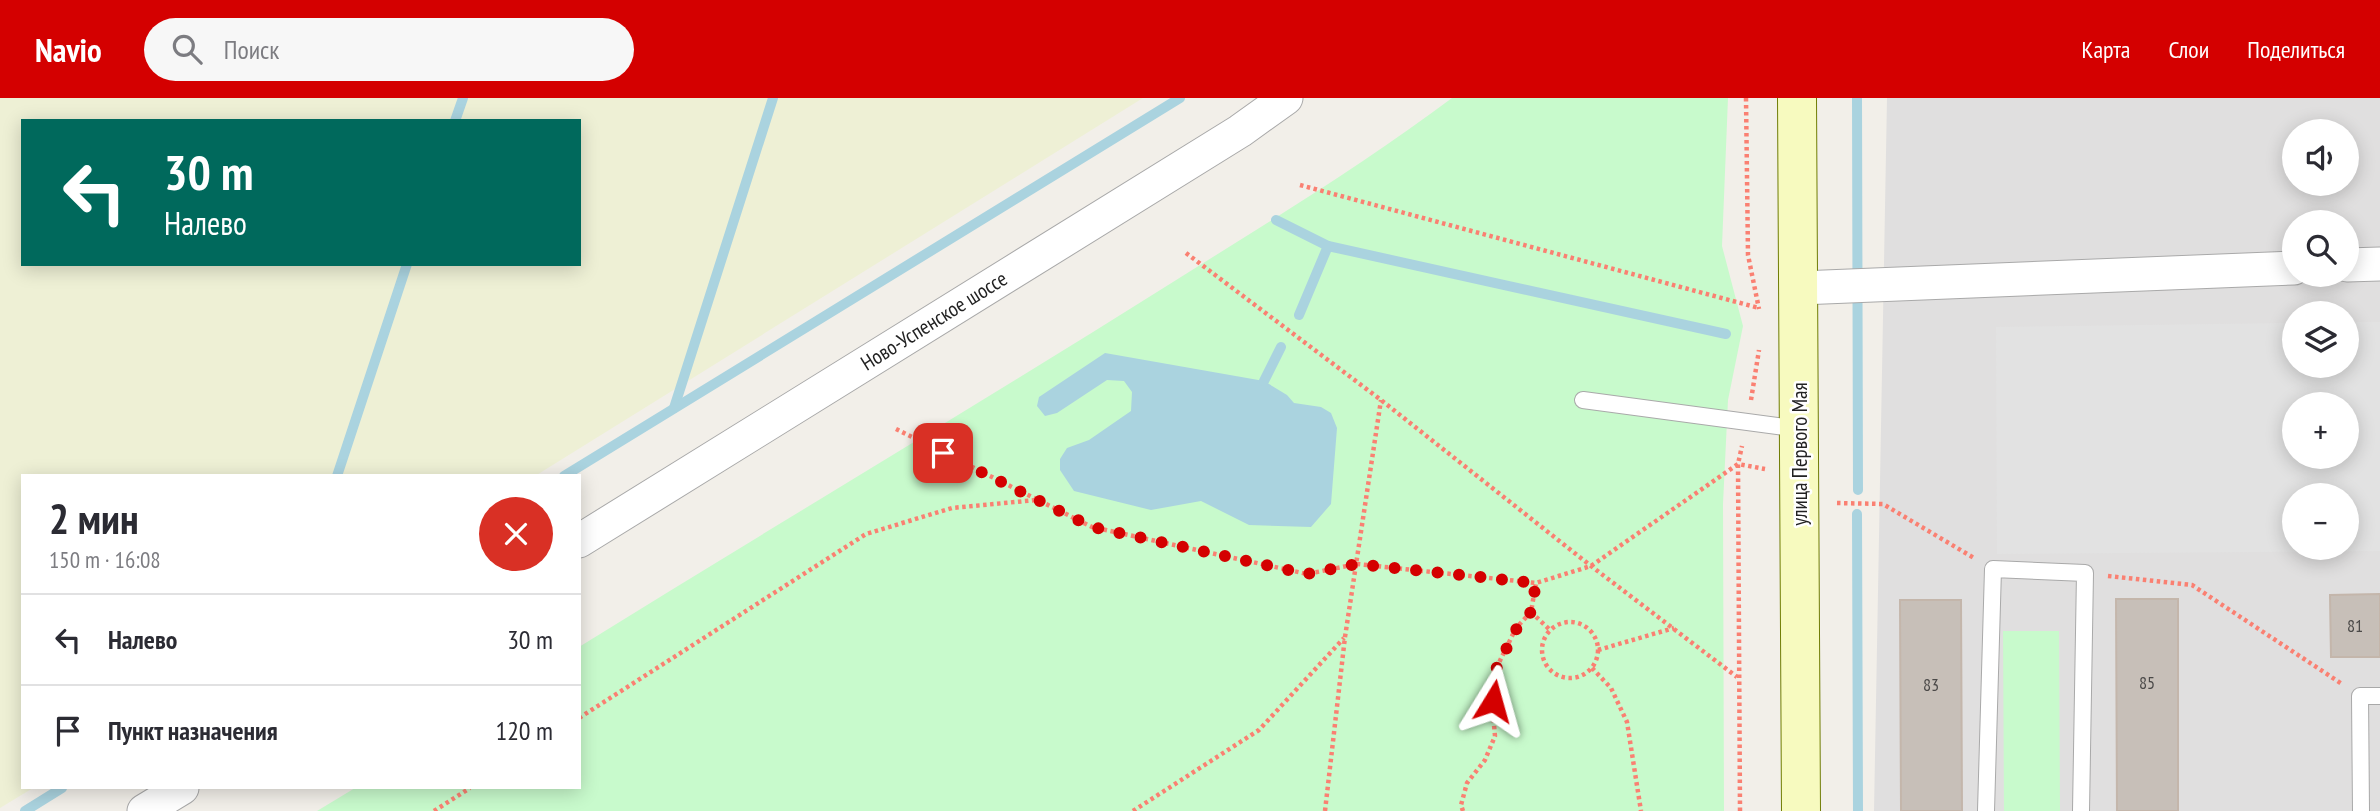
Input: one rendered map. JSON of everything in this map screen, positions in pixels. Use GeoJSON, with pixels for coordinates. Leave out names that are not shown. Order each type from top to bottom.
{"type":"FeatureCollection","features":[{"type":"Feature","properties":{"kind":"street","name":"Ново-Успенское шоссе"},"geometry":{"type":"LineString","coordinates":[[581,540],[1240,131],[1286,98]]}},
{"type":"Feature","properties":{"kind":"street","name":"улица Первого Мая"},"geometry":{"type":"LineString","coordinates":[[1797,98],[1801,811]]}},
{"type":"Feature","properties":{"kind":"street"},"geometry":{"type":"LineString","coordinates":[[2359,265],[2380,264]]}},
{"type":"Feature","properties":{"kind":"street"},"geometry":{"type":"LineString","coordinates":[[1800,288],[2282,268]]}},
{"type":"Feature","properties":{"kind":"street"},"geometry":{"type":"LineString","coordinates":[[144,811],[180,789]]}},
{"type":"Feature","properties":{"kind":"lane"},"geometry":{"type":"LineString","coordinates":[[1583,400],[1800,429]]}},
{"type":"Feature","properties":{"kind":"lane"},"geometry":{"type":"LineString","coordinates":[[1986,811],[1993,569],[2085,573],[2081,811]]}},
{"type":"Feature","properties":{"kind":"lane"},"geometry":{"type":"LineString","coordinates":[[2361,811],[2360,696],[2380,696]]}},
{"type":"Feature","properties":{"kind":"path"},"geometry":{"type":"LineString","coordinates":[[1746,98],[1748,255],[1760,320]]}},
{"type":"Feature","properties":{"kind":"path"},"geometry":{"type":"LineString","coordinates":[[1300,185],[1759,308]]}},
{"type":"Feature","properties":{"kind":"path"},"geometry":{"type":"LineString","coordinates":[[1186,253],[1381,400],[1738,678]]}},
{"type":"Feature","properties":{"kind":"path"},"geometry":{"type":"LineString","coordinates":[[1741,811],[1738,464],[1748,421],[1759,345]]}},
{"type":"Feature","properties":{"kind":"path"},"geometry":{"type":"LineString","coordinates":[[1325,811],[1345,637],[1381,400]]}},
{"type":"Feature","properties":{"kind":"path"},"geometry":{"type":"LineString","coordinates":[[895,429],[1092,527],[1307,574],[1357,564],[1536,583],[1591,566],[1738,464],[1800,475]]}},
{"type":"Feature","properties":{"kind":"path"},"geometry":{"type":"LineString","coordinates":[[581,717],[866,534],[952,508],[1037,500]]}},
{"type":"Feature","properties":{"kind":"path"},"geometry":{"type":"LineString","coordinates":[[1837,503],[1883,504],[1993,569]]}},
{"type":"Feature","properties":{"kind":"path"},"geometry":{"type":"LineString","coordinates":[[2085,573],[2192,585],[2360,696]]}},
{"type":"Feature","properties":{"kind":"path"},"geometry":{"type":"LineString","coordinates":[[1463,811],[1461,805],[1467,783],[1485,760],[1495,736],[1490,681],[1517,628],[1531,612],[1536,583]]}},
{"type":"Feature","properties":{"kind":"path"},"geometry":{"type":"LineString","coordinates":[[1531,612],[1550,630]]}},
{"type":"Feature","properties":{"kind":"path"},"geometry":{"type":"LineString","coordinates":[[1560,623],[1578,623],[1593,633],[1598,650],[1592,668],[1585,674],[1566,679],[1549,670],[1542,653],[1542,643],[1550,630],[1560,623]]}},
{"type":"Feature","properties":{"kind":"path"},"geometry":{"type":"LineString","coordinates":[[1598,650],[1674,628]]}},
{"type":"Feature","properties":{"kind":"path"},"geometry":{"type":"LineString","coordinates":[[1133,811],[1259,730],[1345,637]]}},
{"type":"Feature","properties":{"kind":"path"},"geometry":{"type":"LineString","coordinates":[[1592,668],[1611,688],[1627,722],[1641,811]]}},
{"type":"Feature","properties":{"kind":"path"},"geometry":{"type":"LineString","coordinates":[[434,811],[468,789]]}},
{"type":"Feature","properties":{"kind":"shaded area"},"geometry":{"type":"Polygon","coordinates":[[[1887,98],[2380,98],[2380,811],[1874,811],[1887,98]]]}},
{"type":"Feature","properties":{"kind":"shaded area"},"geometry":{"type":"Polygon","coordinates":[[[2359,322],[2380,322],[2380,551],[2359,551],[2359,483],[2282,483],[2282,552],[1997,554],[1996,327],[2282,323],[2282,378],[2359,378],[2359,322]]]}},
{"type":"Feature","properties":{"kind":"green space"},"geometry":{"type":"Polygon","coordinates":[[[0,98],[1143,98],[538,474],[21,474],[21,789],[31,789],[0,808],[0,98]]]}},
{"type":"Feature","properties":{"kind":"green space"},"geometry":{"type":"Polygon","coordinates":[[[1452,98],[1728,98],[1722,246],[1743,326],[1728,400],[1723,504],[1724,811],[317,811],[353,789],[581,789],[581,646],[1019,378],[1274,219],[1452,98]]]}},
{"type":"Feature","properties":{"kind":"green space"},"geometry":{"type":"Polygon","coordinates":[[[2003,631],[2059,631],[2060,811],[2004,811],[2003,631]]]}},
{"type":"Feature","properties":{"kind":"water"},"geometry":{"type":"Polygon","coordinates":[[[1105,353],[1264,381],[1287,395],[1294,403],[1321,407],[1331,413],[1337,428],[1331,504],[1311,527],[1249,525],[1201,501],[1151,510],[1074,491],[1060,470],[1060,459],[1067,448],[1089,440],[1131,411],[1132,392],[1124,381],[1107,380],[1057,413],[1045,416],[1037,406],[1039,397],[1105,353]]]}},
{"type":"Feature","properties":{"kind":"building"},"geometry":{"type":"Polygon","coordinates":[[[2380,594],[2380,657],[2331,657],[2330,595],[2380,594]]]}},
{"type":"Feature","properties":{"kind":"building"},"geometry":{"type":"Polygon","coordinates":[[[2116,599],[2178,599],[2178,811],[2117,811],[2116,599]]]}},
{"type":"Feature","properties":{"kind":"building"},"geometry":{"type":"Polygon","coordinates":[[[1900,600],[1961,600],[1962,811],[1901,811],[1900,600]]]}},
{"type":"Feature","properties":{"kind":"waterway"},"geometry":{"type":"LineString","coordinates":[[456,119],[463,98]]}},
{"type":"Feature","properties":{"kind":"waterway"},"geometry":{"type":"LineString","coordinates":[[674,408],[773,98]]}},
{"type":"Feature","properties":{"kind":"waterway"},"geometry":{"type":"LineString","coordinates":[[567,474],[1180,98]]}},
{"type":"Feature","properties":{"kind":"waterway"},"geometry":{"type":"LineString","coordinates":[[1857,98],[1858,490]]}},
{"type":"Feature","properties":{"kind":"waterway"},"geometry":{"type":"LineString","coordinates":[[1276,220],[1328,246]]}},
{"type":"Feature","properties":{"kind":"waterway"},"geometry":{"type":"LineString","coordinates":[[1299,315],[1328,246],[1726,334]]}},
{"type":"Feature","properties":{"kind":"waterway"},"geometry":{"type":"LineString","coordinates":[[338,474],[406,266]]}},
{"type":"Feature","properties":{"kind":"waterway"},"geometry":{"type":"LineString","coordinates":[[1264,381],[1281,347]]}},
{"type":"Feature","properties":{"kind":"waterway"},"geometry":{"type":"LineString","coordinates":[[1857,514],[1858,811]]}},
{"type":"Feature","properties":{"kind":"waterway"},"geometry":{"type":"LineString","coordinates":[[25,811],[60,789]]}},
{"type":"Feature","properties":{"kind":"route"},"geometry":{"type":"LineString","coordinates":[[943,453],[1092,527],[1307,574],[1357,564],[1536,583],[1531,612],[1517,628],[1490,681],[1493,701]]}}]}
